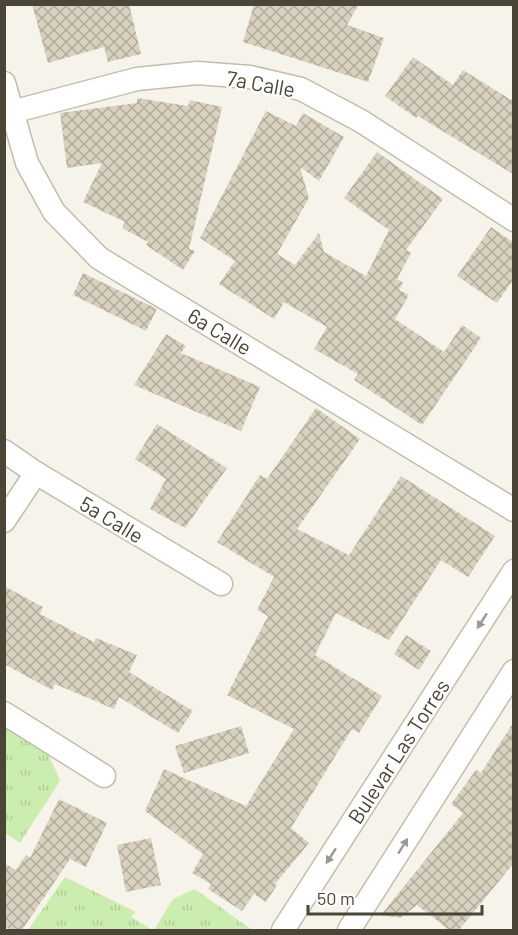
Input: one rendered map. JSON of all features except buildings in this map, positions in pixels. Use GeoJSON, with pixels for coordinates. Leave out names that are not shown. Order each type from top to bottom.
{"type":"FeatureCollection","features":[{"type":"Feature","properties":{"kind":"street","name":"7a Calle"},"geometry":{"type":"LineString","coordinates":[[8,113],[137,79],[197,72],[250,78],[301,88],[361,122],[513,220]]}},
{"type":"Feature","properties":{"kind":"street","name":"6a Calle"},"geometry":{"type":"LineString","coordinates":[[4,83],[8,113],[27,163],[54,212],[99,258],[513,510]]}},
{"type":"Feature","properties":{"kind":"street","name":"5a Calle"},"geometry":{"type":"LineString","coordinates":[[4,451],[36,473],[221,584]]}},
{"type":"Feature","properties":{"kind":"street"},"geometry":{"type":"LineString","coordinates":[[4,521],[36,473]]}},
{"type":"Feature","properties":{"kind":"street","name":"Bulevar Las Torres"},"geometry":{"type":"LineString","coordinates":[[284,930],[513,572]]}},
{"type":"Feature","properties":{"kind":"street"},"geometry":{"type":"LineString","coordinates":[[349,930],[513,670]]}},
{"type":"Feature","properties":{"kind":"street"},"geometry":{"type":"LineString","coordinates":[[4,713],[104,776]]}},
{"type":"Feature","properties":{"kind":"green space"},"geometry":{"type":"Polygon","coordinates":[[[4,728],[39,746],[51,760],[60,781],[20,843],[5,833],[4,728]]]}},
{"type":"Feature","properties":{"kind":"green space"},"geometry":{"type":"Polygon","coordinates":[[[65,877],[136,912],[131,917],[153,930],[28,930],[65,877]]]}},
{"type":"Feature","properties":{"kind":"green space"},"geometry":{"type":"Polygon","coordinates":[[[195,889],[252,930],[154,930],[173,899],[195,889]]]}}]}
